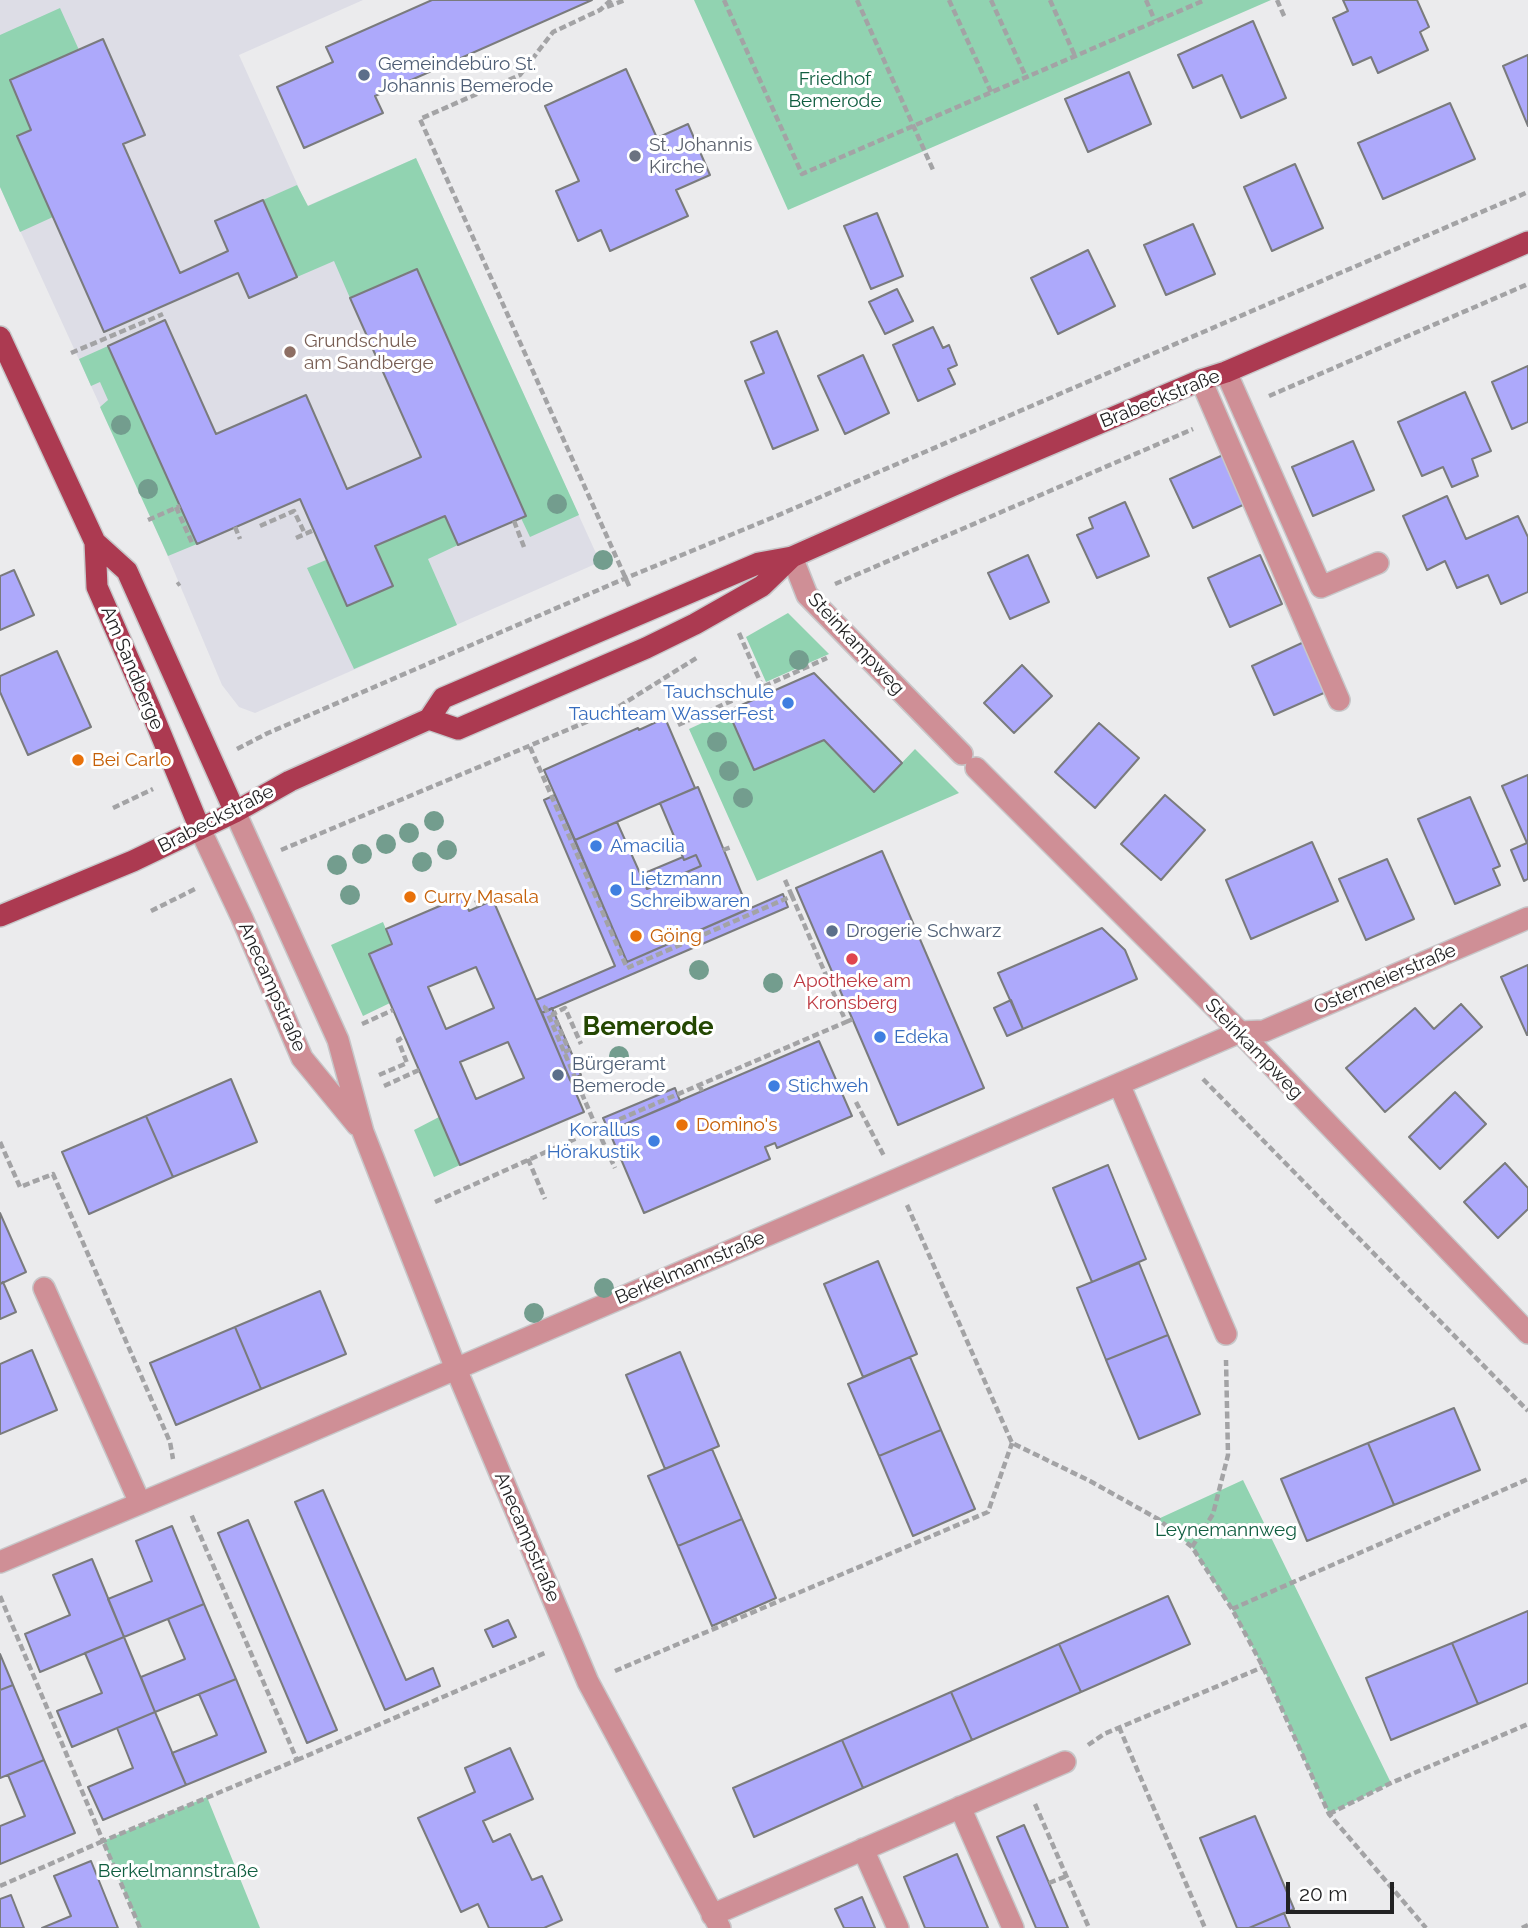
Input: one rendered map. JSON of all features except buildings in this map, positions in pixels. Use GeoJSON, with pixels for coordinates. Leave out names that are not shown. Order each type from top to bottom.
{"type":"FeatureCollection","features":[{"type":"Feature","properties":{"kind":"main road","name":"Brabeckstraße"},"geometry":{"type":"LineString","coordinates":[[0,916],[132,861],[235,812],[290,781],[429,719],[443,698],[759,563],[792,557],[1528,242]]}},
{"type":"Feature","properties":{"kind":"main road","name":"Am Sandberge"},"geometry":{"type":"LineString","coordinates":[[0,338],[95,542],[97,587],[200,829]]}},
{"type":"Feature","properties":{"kind":"main road","name":"Am Sandberge"},"geometry":{"type":"LineString","coordinates":[[95,542],[127,571],[235,812]]}},
{"type":"Feature","properties":{"kind":"main road","name":"Brabeckstraße"},"geometry":{"type":"LineString","coordinates":[[429,719],[458,729],[646,648],[762,586],[792,557]]}},
{"type":"Feature","properties":{"kind":"street"},"geometry":{"type":"LineString","coordinates":[[1226,372],[1321,587],[1378,563]]}},
{"type":"Feature","properties":{"kind":"street"},"geometry":{"type":"LineString","coordinates":[[1201,380],[1339,699]]}},
{"type":"Feature","properties":{"kind":"street","name":"Steinkampweg"},"geometry":{"type":"LineString","coordinates":[[792,557],[807,595],[1240,1032],[1525,1325]]}},
{"type":"Feature","properties":{"kind":"street","name":"Anecampstraße"},"geometry":{"type":"LineString","coordinates":[[235,812],[338,1040],[363,1132],[456,1369],[588,1682],[716,1922]]}},
{"type":"Feature","properties":{"kind":"street","name":"Anecampstraße"},"geometry":{"type":"LineString","coordinates":[[200,829],[242,918],[302,1058],[363,1132]]}},
{"type":"Feature","properties":{"kind":"street","name":"Ostermeierstraße"},"geometry":{"type":"LineString","coordinates":[[1240,1032],[1264,1031],[1528,918]]}},
{"type":"Feature","properties":{"kind":"street","name":"Berkelmannstraße"},"geometry":{"type":"LineString","coordinates":[[0,1562],[1240,1032]]}},
{"type":"Feature","properties":{"kind":"street"},"geometry":{"type":"LineString","coordinates":[[1119,1084],[1226,1334]]}},
{"type":"Feature","properties":{"kind":"street"},"geometry":{"type":"LineString","coordinates":[[44,1288],[140,1503]]}},
{"type":"Feature","properties":{"kind":"street"},"geometry":{"type":"LineString","coordinates":[[716,1922],[863,1849],[1065,1762]]}},
{"type":"Feature","properties":{"kind":"street"},"geometry":{"type":"LineString","coordinates":[[960,1807],[1013,1928]]}},
{"type":"Feature","properties":{"kind":"street"},"geometry":{"type":"LineString","coordinates":[[863,1849],[898,1928]]}},
{"type":"Feature","properties":{"kind":"path"},"geometry":{"type":"LineString","coordinates":[[600,10],[611,0]]}},
{"type":"Feature","properties":{"kind":"path"},"geometry":{"type":"LineString","coordinates":[[625,0],[553,32],[520,75],[419,119],[626,578]]}},
{"type":"Feature","properties":{"kind":"path"},"geometry":{"type":"LineString","coordinates":[[724,0],[802,174],[1205,0]]}},
{"type":"Feature","properties":{"kind":"path"},"geometry":{"type":"LineString","coordinates":[[857,0],[934,173]]}},
{"type":"Feature","properties":{"kind":"path"},"geometry":{"type":"LineString","coordinates":[[949,0],[991,92]]}},
{"type":"Feature","properties":{"kind":"path"},"geometry":{"type":"LineString","coordinates":[[991,0],[1026,77]]}},
{"type":"Feature","properties":{"kind":"path"},"geometry":{"type":"LineString","coordinates":[[1050,0],[1075,56]]}},
{"type":"Feature","properties":{"kind":"path"},"geometry":{"type":"LineString","coordinates":[[1146,0],[1156,21]]}},
{"type":"Feature","properties":{"kind":"path"},"geometry":{"type":"LineString","coordinates":[[1277,0],[1285,18]]}},
{"type":"Feature","properties":{"kind":"path"},"geometry":{"type":"LineString","coordinates":[[268,733],[1528,192]]}},
{"type":"Feature","properties":{"kind":"path"},"geometry":{"type":"LineString","coordinates":[[1241,408],[1528,284]]}},
{"type":"Feature","properties":{"kind":"path"},"geometry":{"type":"LineString","coordinates":[[71,353],[163,314]]}},
{"type":"Feature","properties":{"kind":"path"},"geometry":{"type":"LineString","coordinates":[[807,595],[1217,419]]}},
{"type":"Feature","properties":{"kind":"path"},"geometry":{"type":"LineString","coordinates":[[148,520],[178,506],[193,545]]}},
{"type":"Feature","properties":{"kind":"path"},"geometry":{"type":"LineString","coordinates":[[260,526],[294,511],[305,534]]}},
{"type":"Feature","properties":{"kind":"path"},"geometry":{"type":"LineString","coordinates":[[514,521],[524,547]]}},
{"type":"Feature","properties":{"kind":"path"},"geometry":{"type":"LineString","coordinates":[[234,527],[240,539]]}},
{"type":"Feature","properties":{"kind":"path"},"geometry":{"type":"LineString","coordinates":[[296,538],[314,530]]}},
{"type":"Feature","properties":{"kind":"path"},"geometry":{"type":"LineString","coordinates":[[727,639],[747,625]]}},
{"type":"Feature","properties":{"kind":"path"},"geometry":{"type":"LineString","coordinates":[[739,632],[766,695]]}},
{"type":"Feature","properties":{"kind":"path"},"geometry":{"type":"LineString","coordinates":[[313,838],[610,712],[704,654]]}},
{"type":"Feature","properties":{"kind":"path"},"geometry":{"type":"LineString","coordinates":[[678,725],[835,655]]}},
{"type":"Feature","properties":{"kind":"path"},"geometry":{"type":"LineString","coordinates":[[530,747],[568,828],[626,968],[645,957],[792,896]]}},
{"type":"Feature","properties":{"kind":"path"},"geometry":{"type":"LineString","coordinates":[[723,850],[731,847]]}},
{"type":"Feature","properties":{"kind":"path"},"geometry":{"type":"LineString","coordinates":[[785,880],[846,1022]]}},
{"type":"Feature","properties":{"kind":"path"},"geometry":{"type":"LineString","coordinates":[[811,939],[817,936]]}},
{"type":"Feature","properties":{"kind":"path"},"geometry":{"type":"LineString","coordinates":[[826,974],[832,971]]}},
{"type":"Feature","properties":{"kind":"path"},"geometry":{"type":"LineString","coordinates":[[548,1005],[545,1007],[615,1168]]}},
{"type":"Feature","properties":{"kind":"path"},"geometry":{"type":"LineString","coordinates":[[564,1052],[569,1050],[553,1014],[565,1008],[580,1044]]}},
{"type":"Feature","properties":{"kind":"path"},"geometry":{"type":"LineString","coordinates":[[372,1020],[393,1010]]}},
{"type":"Feature","properties":{"kind":"path"},"geometry":{"type":"LineString","coordinates":[[606,1125],[728,1072],[764,1061],[853,1019]]}},
{"type":"Feature","properties":{"kind":"path"},"geometry":{"type":"LineString","coordinates":[[379,1075],[407,1063],[398,1040],[405,1037]]}},
{"type":"Feature","properties":{"kind":"path"},"geometry":{"type":"LineString","coordinates":[[1182,1057],[1528,1411]]}},
{"type":"Feature","properties":{"kind":"path"},"geometry":{"type":"LineString","coordinates":[[384,1086],[419,1070]]}},
{"type":"Feature","properties":{"kind":"path"},"geometry":{"type":"LineString","coordinates":[[728,1072],[731,1079]]}},
{"type":"Feature","properties":{"kind":"path"},"geometry":{"type":"LineString","coordinates":[[699,1085],[702,1091]]}},
{"type":"Feature","properties":{"kind":"path"},"geometry":{"type":"LineString","coordinates":[[856,1101],[897,1180],[1012,1443],[1090,1481],[1158,1519],[1192,1547],[1232,1609],[1263,1667],[1329,1814],[1426,1928]]}},
{"type":"Feature","properties":{"kind":"path"},"geometry":{"type":"LineString","coordinates":[[657,1103],[660,1109]]}},
{"type":"Feature","properties":{"kind":"path"},"geometry":{"type":"LineString","coordinates":[[628,1115],[631,1122]]}},
{"type":"Feature","properties":{"kind":"path"},"geometry":{"type":"LineString","coordinates":[[435,1202],[597,1129]]}},
{"type":"Feature","properties":{"kind":"path"},"geometry":{"type":"LineString","coordinates":[[0,1142],[20,1187],[53,1174],[170,1442],[179,1486],[297,1760]]}},
{"type":"Feature","properties":{"kind":"path"},"geometry":{"type":"LineString","coordinates":[[528,1159],[545,1199]]}},
{"type":"Feature","properties":{"kind":"path"},"geometry":{"type":"LineString","coordinates":[[1192,1547],[1213,1514],[1228,1455],[1226,1334]]}},
{"type":"Feature","properties":{"kind":"path"},"geometry":{"type":"LineString","coordinates":[[588,1682],[988,1512],[1012,1443]]}},
{"type":"Feature","properties":{"kind":"path"},"geometry":{"type":"LineString","coordinates":[[1232,1609],[1528,1479]]}},
{"type":"Feature","properties":{"kind":"path"},"geometry":{"type":"LineString","coordinates":[[0,1596],[140,1928]]}},
{"type":"Feature","properties":{"kind":"path"},"geometry":{"type":"LineString","coordinates":[[0,1886],[571,1642]]}},
{"type":"Feature","properties":{"kind":"path"},"geometry":{"type":"LineString","coordinates":[[1065,1762],[1104,1734],[1263,1667]]}},
{"type":"Feature","properties":{"kind":"path"},"geometry":{"type":"LineString","coordinates":[[1329,1814],[1391,1783],[1528,1724]]}},
{"type":"Feature","properties":{"kind":"path"},"geometry":{"type":"LineString","coordinates":[[1119,1727],[1205,1928]]}},
{"type":"Feature","properties":{"kind":"path"},"geometry":{"type":"LineString","coordinates":[[1024,1779],[1089,1928]]}},
{"type":"Feature","properties":{"kind":"path"},"geometry":{"type":"LineString","coordinates":[[1049,1883],[1067,1875]]}},
{"type":"Feature","properties":{"kind":"path"},"geometry":{"type":"LineString","coordinates":[[1522,1928],[1528,1925]]}},
{"type":"Feature","properties":{"kind":"shaded area","name":"Grundschule am Sandberge"},"geometry":{"type":"Polygon","coordinates":[[[0,0],[363,0],[239,55],[307,206],[416,158],[600,562],[255,713],[239,707],[222,685],[152,519],[0,187],[0,0]]]}},
{"type":"Feature","properties":{"kind":"green space","name":"Friedhof Bemerode"},"geometry":{"type":"Polygon","coordinates":[[[694,0],[1271,0],[788,210],[694,0]]]}},
{"type":"Feature","properties":{"kind":"green space"},"geometry":{"type":"Polygon","coordinates":[[[60,8],[79,50],[10,80],[31,130],[18,136],[53,217],[20,232],[0,187],[0,35],[60,8]]]}},
{"type":"Feature","properties":{"kind":"green space"},"geometry":{"type":"Polygon","coordinates":[[[416,158],[579,515],[530,537],[521,518],[525,515],[417,269],[350,298],[334,261],[297,277],[263,200],[297,185],[308,206],[416,158]]]}},
{"type":"Feature","properties":{"kind":"green space"},"geometry":{"type":"Polygon","coordinates":[[[108,346],[197,544],[168,556],[100,407],[108,400],[100,382],[91,386],[79,359],[108,346]]]}},
{"type":"Feature","properties":{"kind":"green space"},"geometry":{"type":"Polygon","coordinates":[[[445,516],[458,545],[428,559],[457,625],[354,669],[307,568],[326,560],[347,606],[393,586],[375,546],[445,516]]]}},
{"type":"Feature","properties":{"kind":"green space"},"geometry":{"type":"Polygon","coordinates":[[[788,613],[829,654],[766,682],[746,637],[788,613]]]}},
{"type":"Feature","properties":{"kind":"green space"},"geometry":{"type":"Polygon","coordinates":[[[728,711],[755,770],[824,740],[874,792],[915,749],[959,793],[757,881],[689,729],[728,711]]]}},
{"type":"Feature","properties":{"kind":"green space"},"geometry":{"type":"Polygon","coordinates":[[[383,922],[392,944],[369,955],[390,1003],[363,1016],[331,945],[383,922]]]}},
{"type":"Feature","properties":{"kind":"green space"},"geometry":{"type":"Polygon","coordinates":[[[439,1117],[460,1165],[434,1177],[414,1130],[439,1117]]]}},
{"type":"Feature","properties":{"kind":"green space","name":"Leynemannweg"},"geometry":{"type":"Polygon","coordinates":[[[1243,1480],[1391,1783],[1329,1814],[1263,1667],[1232,1609],[1192,1547],[1158,1519],[1243,1480]]]}},
{"type":"Feature","properties":{"kind":"green space","name":"Berkelmannstraße"},"geometry":{"type":"Polygon","coordinates":[[[207,1797],[260,1928],[140,1928],[103,1841],[207,1797]]]}},
{"type":"Feature","properties":{"kind":"place","name":"Gemeindebüro St. Johannis Bemerode"},"geometry":{"type":"Point","coordinates":[364,75]}},
{"type":"Feature","properties":{"kind":"place","name":"St. Johannis Kirche"},"geometry":{"type":"Point","coordinates":[635,156]}},
{"type":"Feature","properties":{"kind":"place","name":"Grundschule am Sandberge"},"geometry":{"type":"Point","coordinates":[290,352]}},
{"type":"Feature","properties":{"kind":"place","name":"Tauchschule Tauchteam WasserFest"},"geometry":{"type":"Point","coordinates":[788,703]}},
{"type":"Feature","properties":{"kind":"place","name":"Bei Carlo"},"geometry":{"type":"Point","coordinates":[78,760]}},
{"type":"Feature","properties":{"kind":"place","name":"Amacilia"},"geometry":{"type":"Point","coordinates":[596,846]}},
{"type":"Feature","properties":{"kind":"place","name":"Lietzmann Schreibwaren"},"geometry":{"type":"Point","coordinates":[616,890]}},
{"type":"Feature","properties":{"kind":"place","name":"Curry Masala"},"geometry":{"type":"Point","coordinates":[410,897]}},
{"type":"Feature","properties":{"kind":"place","name":"Drogerie Schwarz"},"geometry":{"type":"Point","coordinates":[832,931]}},
{"type":"Feature","properties":{"kind":"place","name":"Göing"},"geometry":{"type":"Point","coordinates":[636,936]}},
{"type":"Feature","properties":{"kind":"place","name":"Apotheke am Kronsberg"},"geometry":{"type":"Point","coordinates":[852,959]}},
{"type":"Feature","properties":{"kind":"place","name":"Edeka"},"geometry":{"type":"Point","coordinates":[880,1037]}},
{"type":"Feature","properties":{"kind":"place","name":"Bürgeramt Bemerode"},"geometry":{"type":"Point","coordinates":[558,1075]}},
{"type":"Feature","properties":{"kind":"place","name":"Stichweh"},"geometry":{"type":"Point","coordinates":[774,1086]}},
{"type":"Feature","properties":{"kind":"place","name":"Domino's"},"geometry":{"type":"Point","coordinates":[682,1125]}},
{"type":"Feature","properties":{"kind":"place","name":"Korallus Hörakustik"},"geometry":{"type":"Point","coordinates":[654,1141]}},
{"type":"Feature","properties":{"kind":"district","name":"Bemerode"},"geometry":{"type":"Point","coordinates":[648,1027]}}]}
